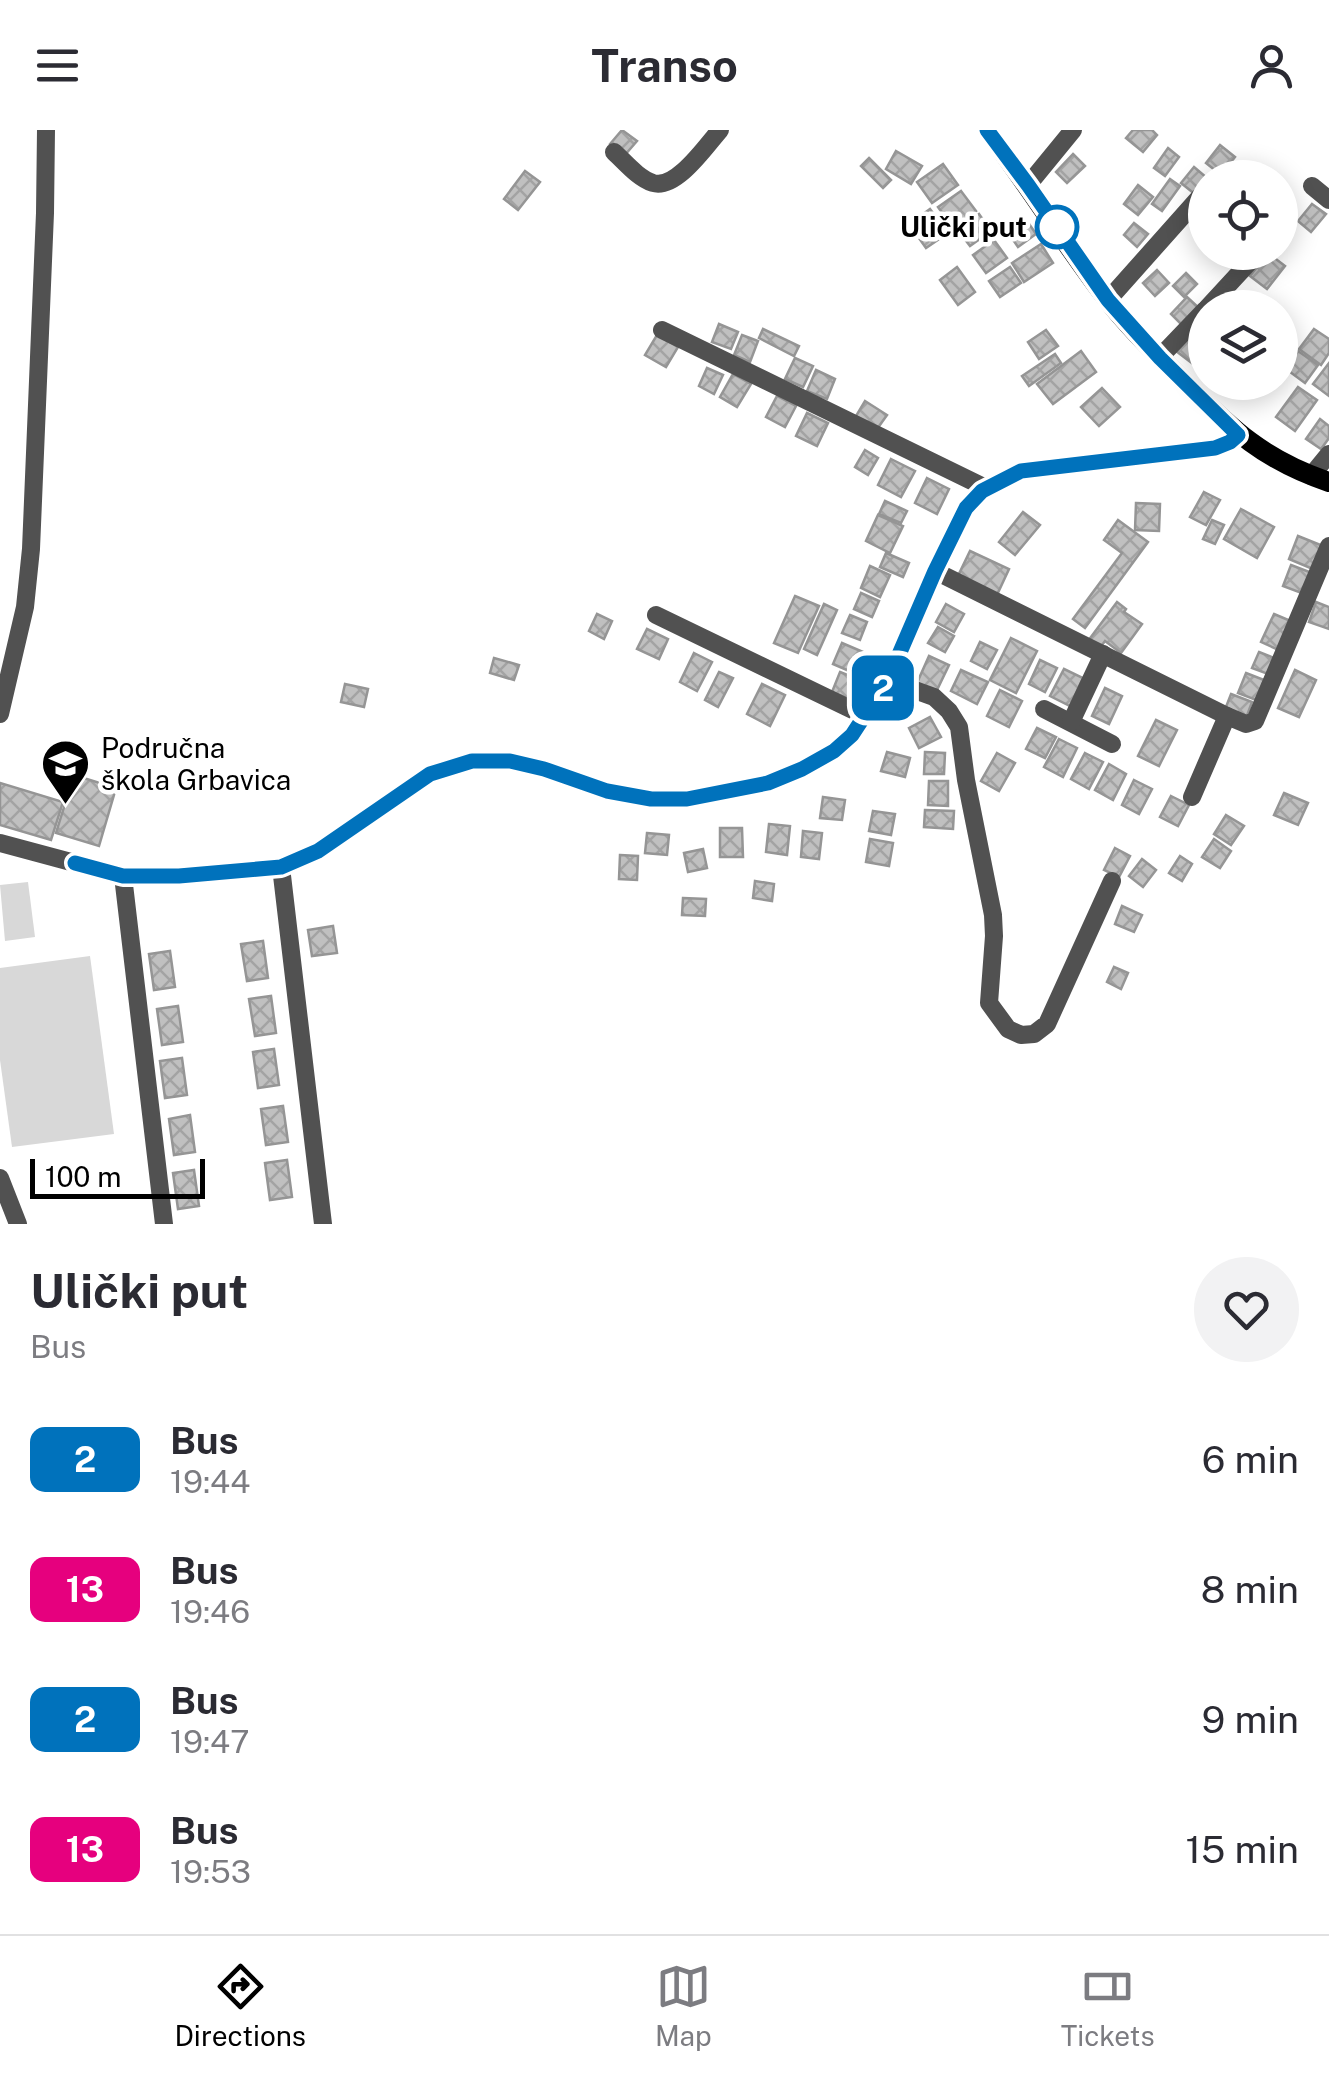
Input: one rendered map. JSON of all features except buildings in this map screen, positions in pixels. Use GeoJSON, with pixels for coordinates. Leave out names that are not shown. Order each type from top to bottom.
{"type":"FeatureCollection","features":[{"type":"Feature","properties":{"kind":"main road"},"geometry":{"type":"LineString","coordinates":[[987,130],[1108,300],[1160,358],[1238,435],[1280,462],[1320,479]]}},
{"type":"Feature","properties":{"kind":"street"},"geometry":{"type":"LineString","coordinates":[[0,714],[25,608],[30,549],[46,130]]}},
{"type":"Feature","properties":{"kind":"street"},"geometry":{"type":"LineString","coordinates":[[614,152],[646,180],[662,184],[676,178],[720,130]]}},
{"type":"Feature","properties":{"kind":"street"},"geometry":{"type":"LineString","coordinates":[[1028,185],[1073,130]]}},
{"type":"Feature","properties":{"kind":"street"},"geometry":{"type":"LineString","coordinates":[[1312,186],[1329,200]]}},
{"type":"Feature","properties":{"kind":"street"},"geometry":{"type":"LineString","coordinates":[[1108,300],[1188,210]]}},
{"type":"Feature","properties":{"kind":"street"},"geometry":{"type":"LineString","coordinates":[[1224,290],[1242,270]]}},
{"type":"Feature","properties":{"kind":"street"},"geometry":{"type":"LineString","coordinates":[[1160,358],[1188,328]]}},
{"type":"Feature","properties":{"kind":"street"},"geometry":{"type":"LineString","coordinates":[[662,330],[988,488]]}},
{"type":"Feature","properties":{"kind":"street"},"geometry":{"type":"LineString","coordinates":[[0,843],[123,876],[179,876],[281,867],[318,851],[430,774],[472,761],[510,761],[607,791],[651,799],[687,799],[768,783],[834,751],[852,735],[888,680],[966,508],[982,491],[1021,471],[1215,448],[1238,435]]}},
{"type":"Feature","properties":{"kind":"street"},"geometry":{"type":"LineString","coordinates":[[1320,479],[1329,454]]}},
{"type":"Feature","properties":{"kind":"street"},"geometry":{"type":"LineString","coordinates":[[935,571],[1246,724],[1256,721],[1329,546]]}},
{"type":"Feature","properties":{"kind":"street"},"geometry":{"type":"LineString","coordinates":[[656,615],[865,716]]}},
{"type":"Feature","properties":{"kind":"street"},"geometry":{"type":"LineString","coordinates":[[1071,722],[1103,654]]}},
{"type":"Feature","properties":{"kind":"street"},"geometry":{"type":"LineString","coordinates":[[888,680],[934,698],[949,711],[958,727],[993,914],[990,1003],[1008,1029],[1021,1035],[1034,1034],[1047,1024],[1112,881]]}},
{"type":"Feature","properties":{"kind":"street"},"geometry":{"type":"LineString","coordinates":[[1044,708],[1112,744]]}},
{"type":"Feature","properties":{"kind":"street"},"geometry":{"type":"LineString","coordinates":[[1192,798],[1227,716]]}},
{"type":"Feature","properties":{"kind":"street"},"geometry":{"type":"LineString","coordinates":[[281,867],[323,1224]]}},
{"type":"Feature","properties":{"kind":"street"},"geometry":{"type":"LineString","coordinates":[[123,876],[164,1224]]}},
{"type":"Feature","properties":{"kind":"street"},"geometry":{"type":"LineString","coordinates":[[0,1178],[18,1224]]}},
{"type":"Feature","properties":{"kind":"shaded area"},"geometry":{"type":"Polygon","coordinates":[[[28,882],[35,937],[5,941],[0,885],[28,882]]]}},
{"type":"Feature","properties":{"kind":"shaded area"},"geometry":{"type":"Polygon","coordinates":[[[90,956],[114,1134],[12,1147],[0,1060],[0,968],[90,956]]]}},
{"type":"Feature","properties":{"kind":"bus line","name":"2"},"geometry":{"type":"LineString","coordinates":[[75,863],[123,876],[215,874],[281,867],[318,851],[430,774],[472,761],[510,761],[607,791],[651,799],[687,799],[768,783],[834,751],[852,735],[888,680],[966,508],[982,491],[1021,471],[1160,456],[1230,442],[1238,435],[1108,300],[987,130]]}},
{"type":"Feature","properties":{"kind":"place","name":"Ulički put"},"geometry":{"type":"Point","coordinates":[1057,227]}},
{"type":"Feature","properties":{"kind":"place","name":"Područna škola Grbavica"},"geometry":{"type":"Point","coordinates":[66,806]}}]}
